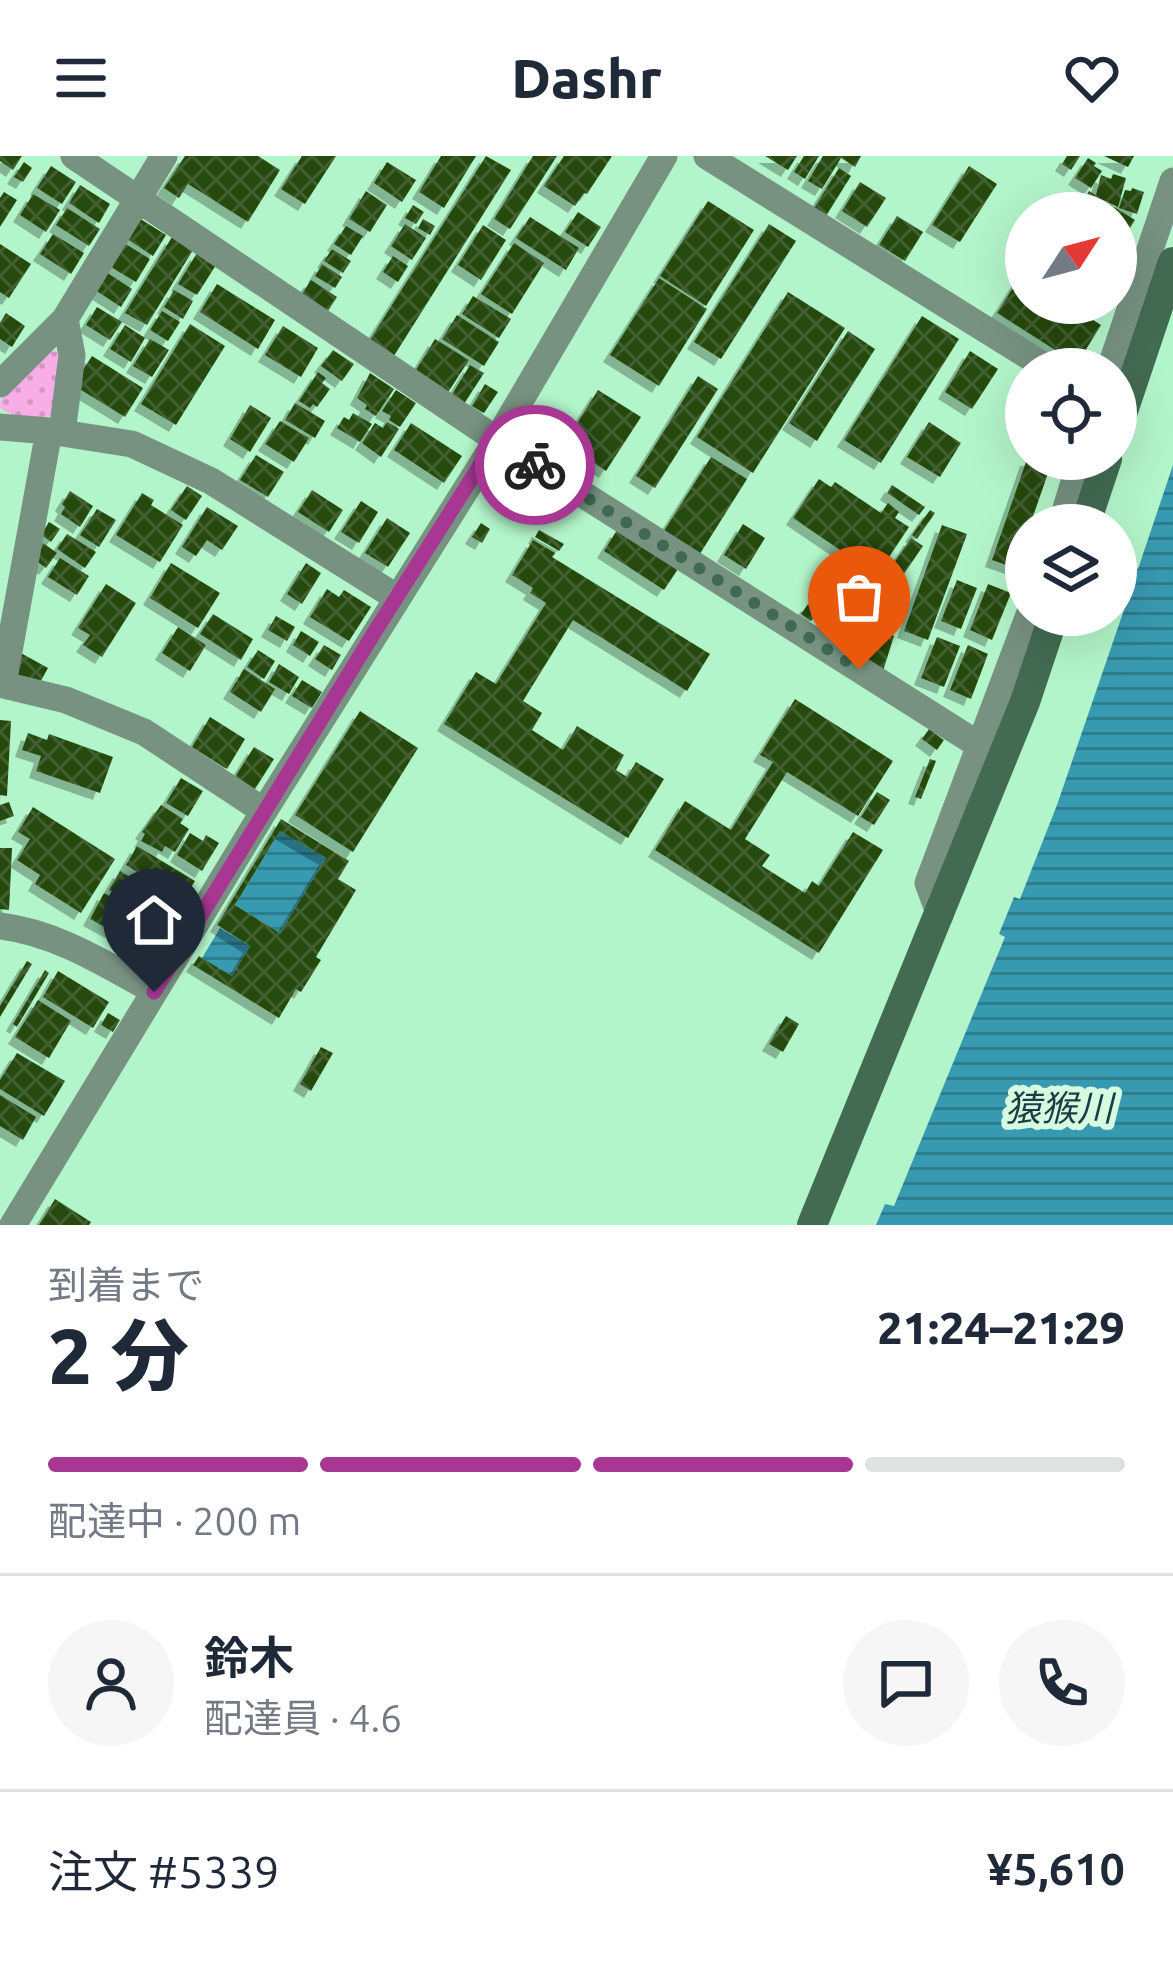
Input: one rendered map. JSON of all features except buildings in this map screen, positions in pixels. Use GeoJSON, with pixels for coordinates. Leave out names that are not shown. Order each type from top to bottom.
{"type":"FeatureCollection","features":[{"type":"Feature","properties":{"kind":"street"},"geometry":{"type":"LineString","coordinates":[[74,156],[496,440],[980,746]]}},
{"type":"Feature","properties":{"kind":"street"},"geometry":{"type":"LineString","coordinates":[[0,384],[65,319],[164,156]]}},
{"type":"Feature","properties":{"kind":"street"},"geometry":{"type":"LineString","coordinates":[[14,1225],[496,440],[664,156]]}},
{"type":"Feature","properties":{"kind":"street"},"geometry":{"type":"LineString","coordinates":[[707,156],[1015,348]]}},
{"type":"Feature","properties":{"kind":"street"},"geometry":{"type":"LineString","coordinates":[[1118,348],[1165,230],[1173,181]]}},
{"type":"Feature","properties":{"kind":"street"},"geometry":{"type":"LineString","coordinates":[[1137,369],[1173,262]]}},
{"type":"Feature","properties":{"kind":"street"},"geometry":{"type":"LineString","coordinates":[[65,319],[72,355],[2,684],[66,700],[144,732],[264,811]]}},
{"type":"Feature","properties":{"kind":"street"},"geometry":{"type":"LineString","coordinates":[[0,428],[132,444],[211,481],[396,597]]}},
{"type":"Feature","properties":{"kind":"street"},"geometry":{"type":"LineString","coordinates":[[940,915],[928,883],[1021,636]]}},
{"type":"Feature","properties":{"kind":"street"},"geometry":{"type":"LineString","coordinates":[[812,1225],[1025,702],[1047,636]]}},
{"type":"Feature","properties":{"kind":"street"},"geometry":{"type":"LineString","coordinates":[[0,926],[77,948],[154,992]]}},
{"type":"Feature","properties":{"kind":"shaded area"},"geometry":{"type":"Polygon","coordinates":[[[49,351],[62,352],[57,414],[28,417],[0,408],[1,399],[49,351]]]}},
{"type":"Feature","properties":{"kind":"water","name":"猿猴川"},"geometry":{"type":"Polygon","coordinates":[[[1173,465],[1173,1225],[876,1225],[885,1204],[894,1206],[1005,937],[999,934],[1014,897],[1020,899],[1057,805],[1115,636],[1137,636],[1138,569],[1173,465]]]}},
{"type":"Feature","properties":{"kind":"water"},"geometry":{"type":"Polygon","coordinates":[[[280,831],[326,858],[280,933],[235,905],[280,831]]]}},
{"type":"Feature","properties":{"kind":"water"},"geometry":{"type":"Polygon","coordinates":[[[220,928],[250,946],[232,976],[202,958],[220,928]]]}},
{"type":"Feature","properties":{"kind":"way so far"},"geometry":{"type":"LineString","coordinates":[[535,465],[859,669]]}},
{"type":"Feature","properties":{"kind":"route"},"geometry":{"type":"LineString","coordinates":[[154,992],[496,440],[535,465]]}}]}
